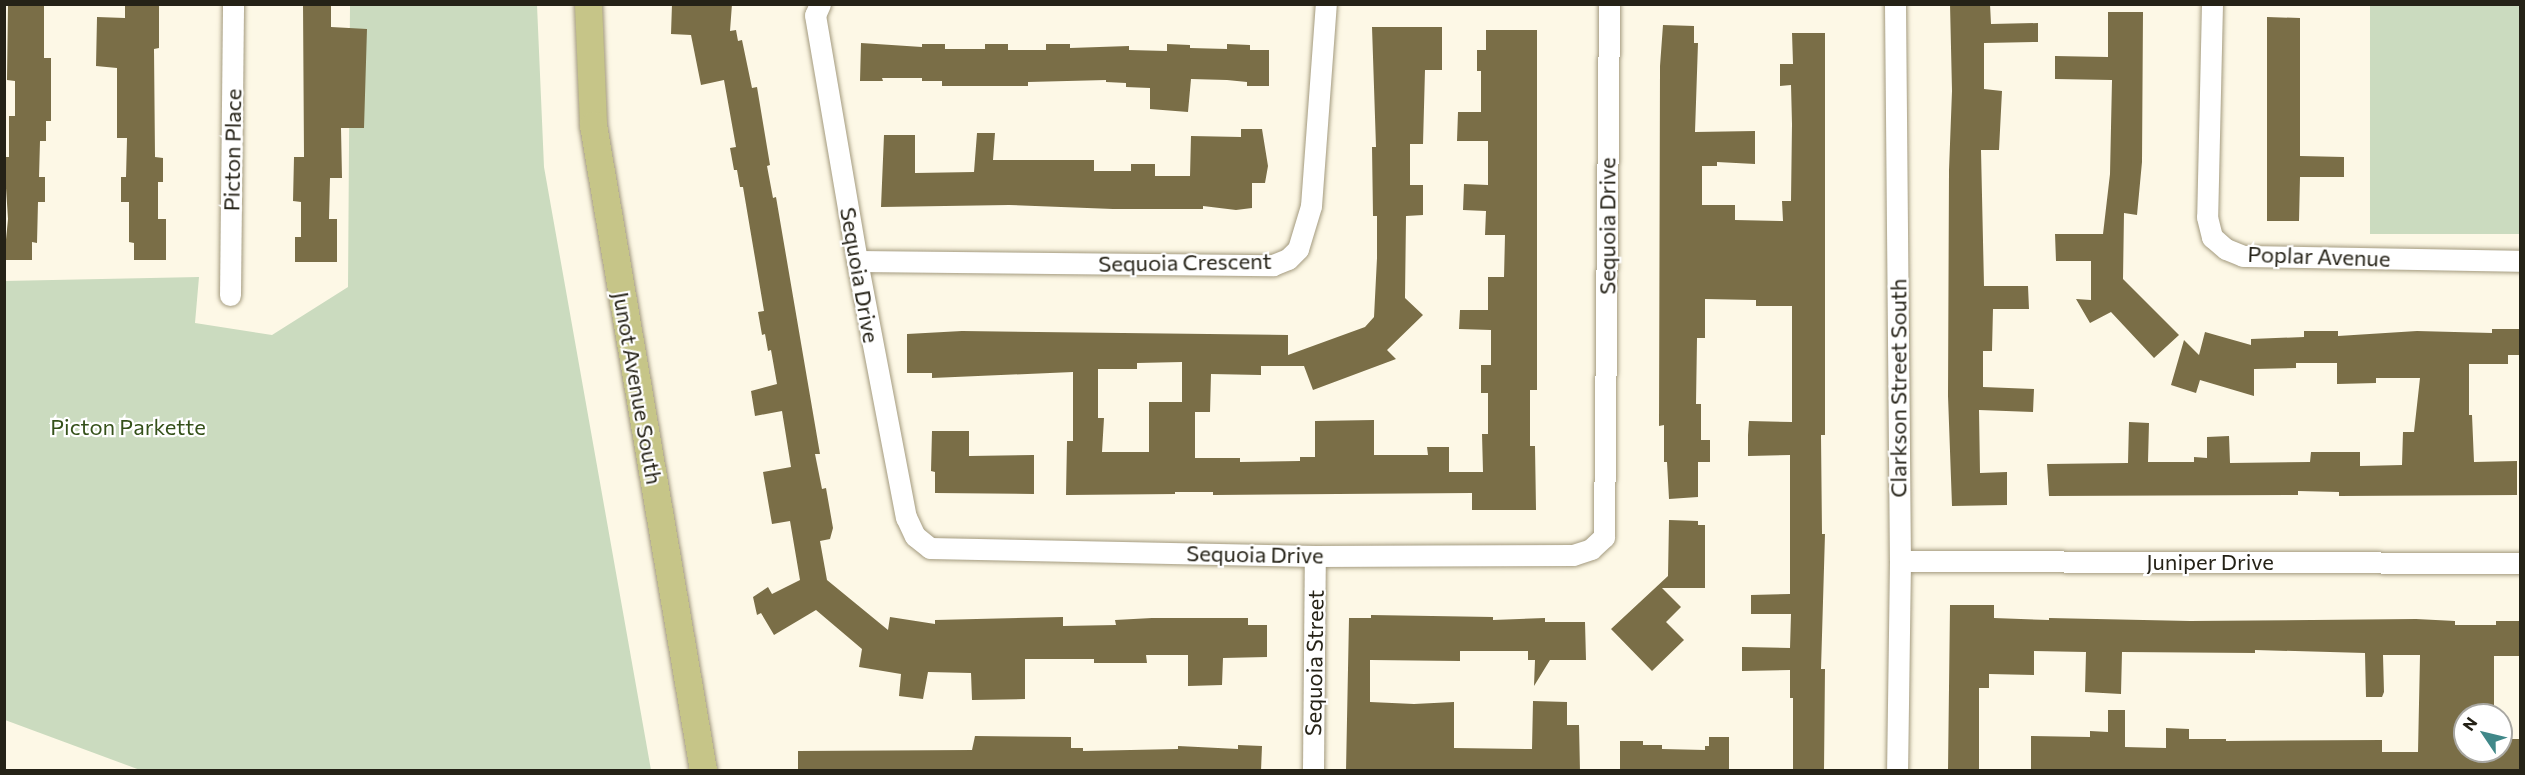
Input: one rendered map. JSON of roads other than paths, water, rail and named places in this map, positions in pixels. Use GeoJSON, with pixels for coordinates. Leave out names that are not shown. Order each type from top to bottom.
{"type":"FeatureCollection","features":[{"type":"Feature","properties":{"kind":"main road","name":"Junot Avenue South"},"geometry":{"type":"LineString","coordinates":[[588,4],[593,124],[704,771]]}},
{"type":"Feature","properties":{"kind":"street","name":"Picton Place"},"geometry":{"type":"LineString","coordinates":[[230,295],[233,4]]}},
{"type":"Feature","properties":{"kind":"street","name":"Sequoia Drive"},"geometry":{"type":"LineString","coordinates":[[820,4],[815,15],[857,261],[906,517],[915,536],[930,548],[1315,556],[1573,555],[1591,549],[1604,537],[1609,4]]}},
{"type":"Feature","properties":{"kind":"street","name":"Sequoia Crescent"},"geometry":{"type":"LineString","coordinates":[[857,261],[1273,265],[1288,259],[1298,249],[1311,206],[1326,4]]}},
{"type":"Feature","properties":{"kind":"street","name":"Clarkson Street South"},"geometry":{"type":"LineString","coordinates":[[1895,4],[1900,561],[1897,771]]}},
{"type":"Feature","properties":{"kind":"street","name":"Poplar Avenue"},"geometry":{"type":"LineString","coordinates":[[2212,4],[2207,217],[2212,237],[2226,249],[2243,256],[2520,261]]}},
{"type":"Feature","properties":{"kind":"street","name":"Sequoia Street"},"geometry":{"type":"LineString","coordinates":[[1313,771],[1315,556]]}},
{"type":"Feature","properties":{"kind":"street","name":"Juniper Drive"},"geometry":{"type":"LineString","coordinates":[[1900,561],[2520,563]]}},
{"type":"Feature","properties":{"kind":"park label","name":"Picton Parkette"},"geometry":{"type":"Point","coordinates":[128,427]}}]}
